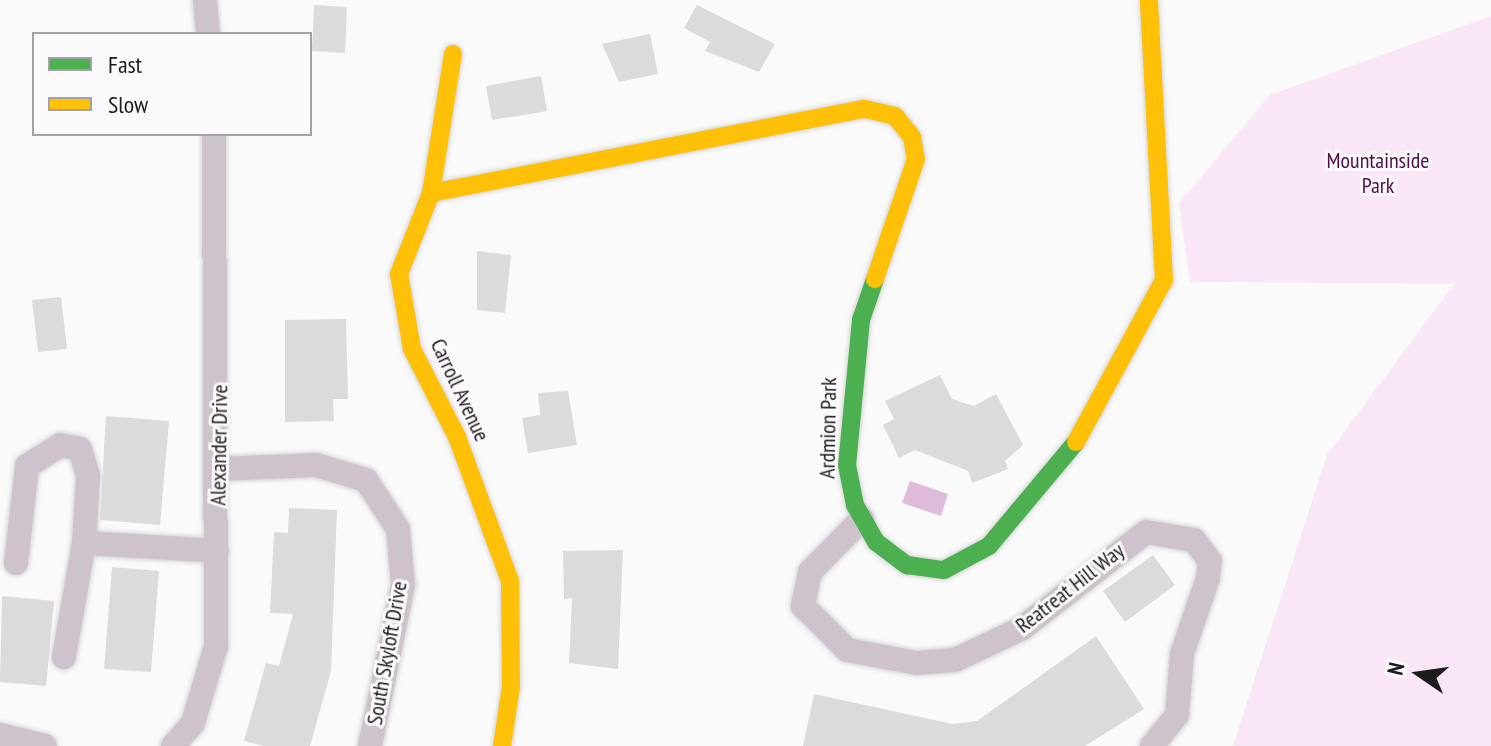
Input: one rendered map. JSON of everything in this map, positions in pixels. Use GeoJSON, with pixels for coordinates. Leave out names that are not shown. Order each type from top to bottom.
{"type":"FeatureCollection","features":[{"type":"Feature","properties":{"kind":"street"},"geometry":{"type":"LineString","coordinates":[[205,0],[208,32]]}},
{"type":"Feature","properties":{"kind":"street","name":"Ardmion Park"},"geometry":{"type":"LineString","coordinates":[[431,193],[798,119],[865,109],[895,116],[912,137],[916,159],[861,320],[850,389],[847,465],[862,519],[907,565],[944,570],[975,558],[1067,457],[1143,329],[1164,280],[1167,239],[1153,144],[1149,0]]}},
{"type":"Feature","properties":{"kind":"street","name":"Carroll Avenue"},"geometry":{"type":"LineString","coordinates":[[453,54],[431,193],[399,274],[412,349],[457,437],[510,581],[511,686],[502,746]]}},
{"type":"Feature","properties":{"kind":"street","name":"Alexander Drive"},"geometry":{"type":"LineString","coordinates":[[173,746],[193,723],[216,646],[218,469],[214,136]]}},
{"type":"Feature","properties":{"kind":"street"},"geometry":{"type":"LineString","coordinates":[[16,563],[27,466],[60,445],[80,449],[88,476],[84,543],[64,657]]}},
{"type":"Feature","properties":{"kind":"street","name":"South Skyloft Drive"},"geometry":{"type":"LineString","coordinates":[[218,469],[316,465],[366,480],[398,529],[403,585],[370,746]]}},
{"type":"Feature","properties":{"kind":"street","name":"Reatreat Hill Way"},"geometry":{"type":"LineString","coordinates":[[862,519],[810,572],[803,606],[847,650],[917,663],[955,660],[1021,629],[1146,532],[1194,540],[1210,561],[1208,578],[1182,654],[1177,715],[1152,746]]}},
{"type":"Feature","properties":{"kind":"street"},"geometry":{"type":"LineString","coordinates":[[84,543],[217,551]]}},
{"type":"Feature","properties":{"kind":"street"},"geometry":{"type":"LineString","coordinates":[[0,735],[45,746]]}},
{"type":"Feature","properties":{"kind":"green space","name":"Mountainside Park"},"geometry":{"type":"Polygon","coordinates":[[[1491,16],[1491,746],[1233,746],[1327,455],[1454,284],[1190,282],[1179,203],[1270,95],[1491,16]]]}},
{"type":"Feature","properties":{"kind":"shaded area"},"geometry":{"type":"Polygon","coordinates":[[[910,481],[948,494],[941,516],[902,503],[910,481]]]}},
{"type":"Feature","properties":{"kind":"building"},"geometry":{"type":"Polygon","coordinates":[[[314,5],[347,7],[345,53],[312,51],[314,5]]]}},
{"type":"Feature","properties":{"kind":"building"},"geometry":{"type":"Polygon","coordinates":[[[697,5],[775,44],[759,72],[705,51],[710,42],[684,28],[697,5]]]}},
{"type":"Feature","properties":{"kind":"building"},"geometry":{"type":"Polygon","coordinates":[[[650,34],[658,74],[619,82],[602,44],[650,34]]]}},
{"type":"Feature","properties":{"kind":"building"},"geometry":{"type":"Polygon","coordinates":[[[541,76],[547,111],[492,120],[486,86],[541,76]]]}},
{"type":"Feature","properties":{"kind":"building"},"geometry":{"type":"Polygon","coordinates":[[[477,251],[511,255],[505,313],[477,310],[477,251]]]}},
{"type":"Feature","properties":{"kind":"building"},"geometry":{"type":"Polygon","coordinates":[[[61,297],[67,349],[38,352],[32,300],[61,297]]]}},
{"type":"Feature","properties":{"kind":"building"},"geometry":{"type":"Polygon","coordinates":[[[346,319],[348,399],[333,399],[334,421],[285,422],[285,320],[346,319]]]}},
{"type":"Feature","properties":{"kind":"building"},"geometry":{"type":"Polygon","coordinates":[[[940,375],[952,399],[974,406],[996,394],[1023,445],[1005,461],[1008,469],[972,483],[968,471],[915,450],[899,458],[883,425],[894,419],[885,401],[940,375]]]}},
{"type":"Feature","properties":{"kind":"building"},"geometry":{"type":"Polygon","coordinates":[[[568,391],[577,445],[528,453],[522,418],[540,415],[538,393],[568,391]]]}},
{"type":"Feature","properties":{"kind":"building"},"geometry":{"type":"Polygon","coordinates":[[[106,416],[169,421],[160,525],[100,520],[106,416]]]}},
{"type":"Feature","properties":{"kind":"building"},"geometry":{"type":"Polygon","coordinates":[[[289,508],[337,510],[331,671],[310,746],[264,746],[244,741],[266,663],[279,666],[293,614],[270,613],[274,532],[288,533],[289,508]]]}},
{"type":"Feature","properties":{"kind":"building"},"geometry":{"type":"Polygon","coordinates":[[[623,550],[618,669],[569,663],[572,598],[564,599],[563,551],[623,550]]]}},
{"type":"Feature","properties":{"kind":"building"},"geometry":{"type":"Polygon","coordinates":[[[1153,555],[1175,585],[1125,622],[1103,591],[1153,555]]]}},
{"type":"Feature","properties":{"kind":"building"},"geometry":{"type":"Polygon","coordinates":[[[112,567],[159,571],[151,672],[104,669],[112,567]]]}},
{"type":"Feature","properties":{"kind":"building"},"geometry":{"type":"Polygon","coordinates":[[[2,596],[54,601],[46,686],[0,682],[2,596]]]}},
{"type":"Feature","properties":{"kind":"building"},"geometry":{"type":"Polygon","coordinates":[[[1096,636],[1144,709],[1085,746],[803,746],[814,694],[953,724],[977,721],[1096,636]]]}},
{"type":"Feature","properties":{"kind":"traffic: fast"},"geometry":{"type":"LineString","coordinates":[[875,279],[861,320],[847,465],[855,505],[876,542],[907,565],[944,570],[989,546],[1076,442]]}},
{"type":"Feature","properties":{"kind":"traffic: slow"},"geometry":{"type":"LineString","coordinates":[[1076,442],[1164,280],[1149,0]]}},
{"type":"Feature","properties":{"kind":"traffic: slow"},"geometry":{"type":"LineString","coordinates":[[453,54],[431,193],[399,274],[412,349],[457,437],[510,581],[511,686],[502,746]]}},
{"type":"Feature","properties":{"kind":"traffic: slow"},"geometry":{"type":"LineString","coordinates":[[431,193],[865,109],[895,116],[912,137],[916,159],[875,279]]}}]}
